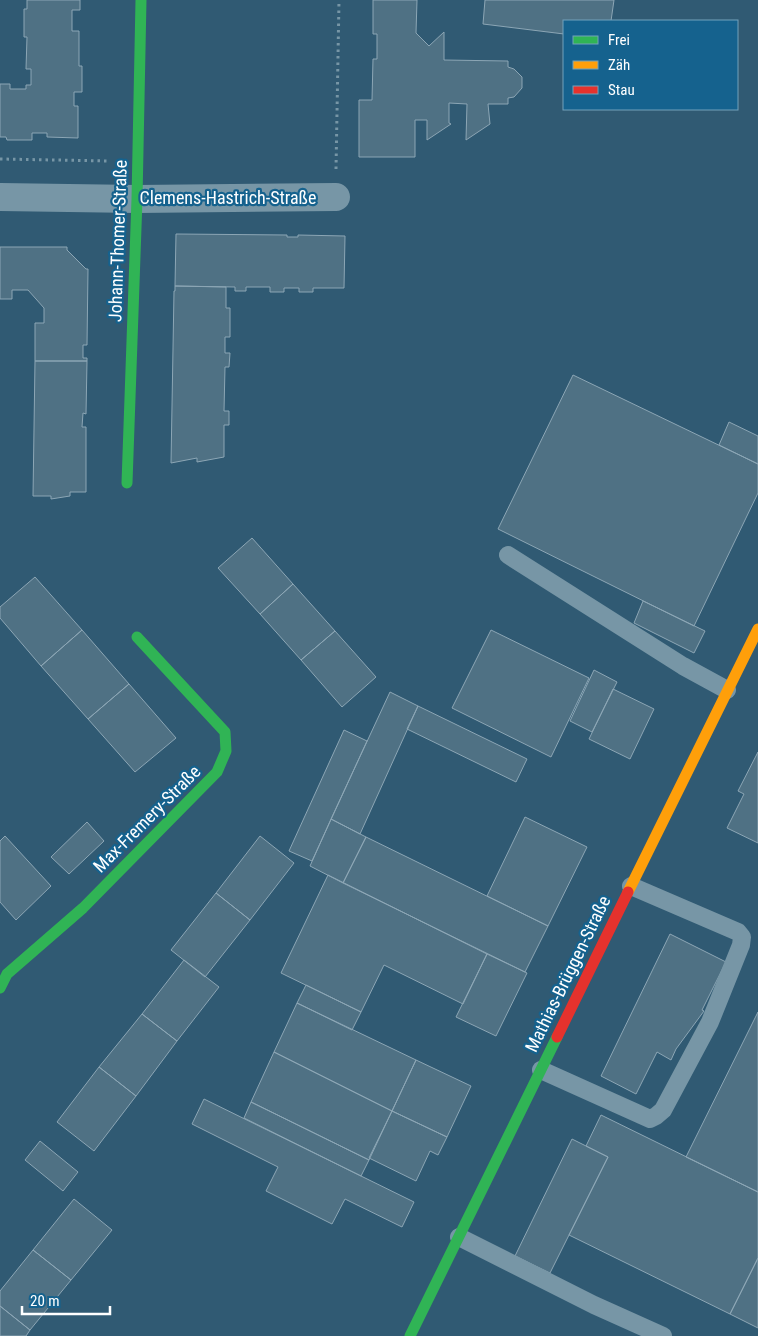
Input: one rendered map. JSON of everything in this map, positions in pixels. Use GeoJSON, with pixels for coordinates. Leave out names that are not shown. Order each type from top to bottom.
{"type":"FeatureCollection","features":[{"type":"Feature","properties":{"kind":"street","name":"Johann-Thomer-Straße"},"geometry":{"type":"LineString","coordinates":[[127,483],[137,199],[141,0]]}},
{"type":"Feature","properties":{"kind":"street","name":"Clemens-Hastrich-Straße"},"geometry":{"type":"LineString","coordinates":[[0,197],[137,199],[336,197]]}},
{"type":"Feature","properties":{"kind":"street","name":"Mathias-Brüggen-Straße"},"geometry":{"type":"LineString","coordinates":[[410,1336],[758,629]]}},
{"type":"Feature","properties":{"kind":"street","name":"Max-Fremery-Straße"},"geometry":{"type":"LineString","coordinates":[[0,988],[7,974],[83,908],[217,772],[226,751],[225,732],[137,637]]}},
{"type":"Feature","properties":{"kind":"lane"},"geometry":{"type":"LineString","coordinates":[[508,555],[684,666],[727,690]]}},
{"type":"Feature","properties":{"kind":"lane"},"geometry":{"type":"LineString","coordinates":[[541,1070],[650,1119],[663,1110],[710,1022],[742,945],[742,937],[738,932],[631,886]]}},
{"type":"Feature","properties":{"kind":"lane"},"geometry":{"type":"LineString","coordinates":[[459,1237],[594,1305],[662,1336]]}},
{"type":"Feature","properties":{"kind":"path"},"geometry":{"type":"LineString","coordinates":[[336,197],[338,0]]}},
{"type":"Feature","properties":{"kind":"path"},"geometry":{"type":"LineString","coordinates":[[0,159],[138,161]]}},
{"type":"Feature","properties":{"kind":"building"},"geometry":{"type":"Polygon","coordinates":[[[27,0],[80,0],[80,10],[72,10],[72,31],[79,31],[79,66],[82,66],[82,92],[74,92],[74,106],[78,106],[78,138],[47,137],[47,133],[32,133],[32,140],[7,140],[6,137],[0,137],[0,84],[10,84],[10,89],[26,89],[26,85],[31,85],[31,69],[26,69],[27,37],[24,37],[24,9],[27,9],[27,0]]]}},
{"type":"Feature","properties":{"kind":"building"},"geometry":{"type":"Polygon","coordinates":[[[373,0],[417,0],[416,33],[429,46],[444,32],[444,60],[508,61],[508,67],[514,69],[522,77],[522,88],[514,97],[508,98],[508,104],[488,104],[490,124],[466,140],[467,104],[449,103],[449,123],[451,124],[427,140],[427,120],[415,120],[415,157],[359,157],[359,100],[372,100],[373,59],[377,59],[377,34],[373,34],[373,0]]]}},
{"type":"Feature","properties":{"kind":"building"},"geometry":{"type":"Polygon","coordinates":[[[485,0],[614,0],[611,20],[563,20],[563,34],[483,24],[485,0]]]}},
{"type":"Feature","properties":{"kind":"building"},"geometry":{"type":"Polygon","coordinates":[[[176,234],[287,235],[287,237],[298,237],[298,235],[345,236],[344,288],[313,288],[313,292],[299,292],[299,288],[284,288],[284,292],[270,292],[270,287],[246,287],[246,291],[235,291],[235,287],[175,286],[176,234]]]}},
{"type":"Feature","properties":{"kind":"building"},"geometry":{"type":"Polygon","coordinates":[[[0,247],[67,247],[67,250],[88,269],[87,345],[83,345],[83,358],[87,358],[87,361],[35,361],[35,323],[44,323],[44,308],[28,290],[12,290],[12,299],[0,299],[0,247]]]}},
{"type":"Feature","properties":{"kind":"building"},"geometry":{"type":"Polygon","coordinates":[[[175,286],[226,287],[226,308],[230,308],[230,337],[225,337],[225,353],[230,353],[229,367],[225,367],[224,411],[229,411],[229,425],[224,425],[224,457],[197,462],[197,458],[171,463],[175,286]]]}},
{"type":"Feature","properties":{"kind":"building"},"geometry":{"type":"Polygon","coordinates":[[[35,361],[87,361],[86,414],[83,413],[82,427],[86,427],[86,492],[70,492],[70,496],[51,499],[51,496],[33,496],[35,361]]]}},
{"type":"Feature","properties":{"kind":"building"},"geometry":{"type":"Polygon","coordinates":[[[573,375],[758,464],[758,493],[694,626],[498,529],[573,375]]]}},
{"type":"Feature","properties":{"kind":"building"},"geometry":{"type":"Polygon","coordinates":[[[729,422],[758,436],[758,464],[719,445],[729,422]]]}},
{"type":"Feature","properties":{"kind":"building"},"geometry":{"type":"Polygon","coordinates":[[[252,538],[293,584],[260,614],[218,568],[252,538]]]}},
{"type":"Feature","properties":{"kind":"building"},"geometry":{"type":"Polygon","coordinates":[[[35,577],[82,630],[41,666],[0,618],[0,607],[35,577]]]}},
{"type":"Feature","properties":{"kind":"building"},"geometry":{"type":"Polygon","coordinates":[[[293,584],[335,631],[301,660],[260,614],[293,584]]]}},
{"type":"Feature","properties":{"kind":"building"},"geometry":{"type":"Polygon","coordinates":[[[643,601],[705,631],[694,653],[634,623],[643,601]]]}},
{"type":"Feature","properties":{"kind":"building"},"geometry":{"type":"Polygon","coordinates":[[[82,630],[129,684],[88,719],[41,666],[82,630]]]}},
{"type":"Feature","properties":{"kind":"building"},"geometry":{"type":"Polygon","coordinates":[[[491,630],[589,678],[551,757],[452,708],[491,630]]]}},
{"type":"Feature","properties":{"kind":"building"},"geometry":{"type":"Polygon","coordinates":[[[335,631],[376,677],[342,707],[301,660],[335,631]]]}},
{"type":"Feature","properties":{"kind":"building"},"geometry":{"type":"Polygon","coordinates":[[[594,670],[617,682],[592,732],[570,721],[594,670]]]}},
{"type":"Feature","properties":{"kind":"building"},"geometry":{"type":"Polygon","coordinates":[[[129,684],[176,738],[135,772],[88,719],[129,684]]]}},
{"type":"Feature","properties":{"kind":"building"},"geometry":{"type":"Polygon","coordinates":[[[613,689],[654,709],[630,759],[589,739],[613,689]]]}},
{"type":"Feature","properties":{"kind":"building"},"geometry":{"type":"Polygon","coordinates":[[[390,692],[418,706],[360,834],[331,819],[390,692]]]}},
{"type":"Feature","properties":{"kind":"building"},"geometry":{"type":"Polygon","coordinates":[[[418,706],[527,759],[516,782],[407,729],[418,706]]]}},
{"type":"Feature","properties":{"kind":"building"},"geometry":{"type":"Polygon","coordinates":[[[344,730],[367,741],[312,861],[289,851],[344,730]]]}},
{"type":"Feature","properties":{"kind":"building"},"geometry":{"type":"Polygon","coordinates":[[[758,752],[758,843],[727,828],[744,794],[738,791],[758,752]]]}},
{"type":"Feature","properties":{"kind":"building"},"geometry":{"type":"Polygon","coordinates":[[[525,817],[587,847],[548,926],[487,896],[525,817]]]}},
{"type":"Feature","properties":{"kind":"building"},"geometry":{"type":"Polygon","coordinates":[[[331,819],[366,837],[343,883],[310,866],[331,819]]]}},
{"type":"Feature","properties":{"kind":"building"},"geometry":{"type":"Polygon","coordinates":[[[87,822],[104,841],[69,874],[51,857],[87,822]]]}},
{"type":"Feature","properties":{"kind":"building"},"geometry":{"type":"Polygon","coordinates":[[[5,836],[51,886],[16,920],[0,902],[0,841],[5,836]]]}},
{"type":"Feature","properties":{"kind":"building"},"geometry":{"type":"Polygon","coordinates":[[[260,836],[294,863],[250,920],[216,893],[260,836]]]}},
{"type":"Feature","properties":{"kind":"building"},"geometry":{"type":"Polygon","coordinates":[[[366,837],[548,926],[525,972],[343,883],[366,837]]]}},
{"type":"Feature","properties":{"kind":"building"},"geometry":{"type":"Polygon","coordinates":[[[328,875],[487,954],[463,1004],[384,965],[361,1012],[281,973],[328,875]]]}},
{"type":"Feature","properties":{"kind":"building"},"geometry":{"type":"Polygon","coordinates":[[[216,893],[250,920],[205,977],[171,950],[216,893]]]}},
{"type":"Feature","properties":{"kind":"building"},"geometry":{"type":"Polygon","coordinates":[[[670,934],[726,962],[702,1010],[704,1011],[676,1049],[671,1060],[657,1052],[636,1094],[601,1076],[670,934]]]}},
{"type":"Feature","properties":{"kind":"building"},"geometry":{"type":"Polygon","coordinates":[[[487,954],[527,973],[496,1036],[456,1017],[487,954]]]}},
{"type":"Feature","properties":{"kind":"building"},"geometry":{"type":"Polygon","coordinates":[[[184,960],[219,987],[177,1041],[142,1014],[184,960]]]}},
{"type":"Feature","properties":{"kind":"building"},"geometry":{"type":"Polygon","coordinates":[[[306,985],[361,1012],[352,1030],[297,1003],[306,985]]]}},
{"type":"Feature","properties":{"kind":"building"},"geometry":{"type":"Polygon","coordinates":[[[297,1003],[416,1060],[392,1111],[274,1052],[297,1003]]]}},
{"type":"Feature","properties":{"kind":"building"},"geometry":{"type":"Polygon","coordinates":[[[758,1012],[758,1192],[686,1157],[758,1012]]]}},
{"type":"Feature","properties":{"kind":"building"},"geometry":{"type":"Polygon","coordinates":[[[142,1014],[177,1041],[136,1096],[99,1067],[142,1014]]]}},
{"type":"Feature","properties":{"kind":"building"},"geometry":{"type":"Polygon","coordinates":[[[274,1052],[392,1111],[369,1160],[251,1102],[274,1052]]]}},
{"type":"Feature","properties":{"kind":"building"},"geometry":{"type":"Polygon","coordinates":[[[416,1060],[471,1086],[447,1137],[392,1111],[416,1060]]]}},
{"type":"Feature","properties":{"kind":"building"},"geometry":{"type":"Polygon","coordinates":[[[99,1067],[136,1096],[94,1151],[57,1122],[99,1067]]]}},
{"type":"Feature","properties":{"kind":"building"},"geometry":{"type":"Polygon","coordinates":[[[204,1099],[414,1202],[402,1227],[345,1199],[332,1224],[266,1191],[278,1167],[192,1124],[204,1099]]]}},
{"type":"Feature","properties":{"kind":"building"},"geometry":{"type":"Polygon","coordinates":[[[251,1102],[369,1160],[361,1176],[244,1118],[251,1102]]]}},
{"type":"Feature","properties":{"kind":"building"},"geometry":{"type":"Polygon","coordinates":[[[392,1111],[447,1137],[438,1155],[430,1151],[416,1181],[369,1158],[392,1111]]]}},
{"type":"Feature","properties":{"kind":"building"},"geometry":{"type":"Polygon","coordinates":[[[601,1115],[758,1192],[758,1258],[730,1314],[569,1235],[608,1157],[586,1146],[601,1115]]]}},
{"type":"Feature","properties":{"kind":"building"},"geometry":{"type":"Polygon","coordinates":[[[572,1139],[608,1157],[550,1273],[515,1256],[572,1139]]]}},
{"type":"Feature","properties":{"kind":"building"},"geometry":{"type":"Polygon","coordinates":[[[40,1141],[78,1172],[63,1191],[25,1160],[40,1141]]]}},
{"type":"Feature","properties":{"kind":"building"},"geometry":{"type":"Polygon","coordinates":[[[74,1199],[112,1230],[71,1280],[33,1250],[74,1199]]]}},
{"type":"Feature","properties":{"kind":"building"},"geometry":{"type":"Polygon","coordinates":[[[33,1250],[71,1280],[30,1330],[0,1306],[0,1291],[33,1250]]]}},
{"type":"Feature","properties":{"kind":"building"},"geometry":{"type":"Polygon","coordinates":[[[758,1258],[758,1328],[730,1314],[758,1258]]]}},
{"type":"Feature","properties":{"kind":"building"},"geometry":{"type":"Polygon","coordinates":[[[0,1306],[30,1330],[26,1336],[0,1336],[0,1306]]]}},
{"type":"Feature","properties":{"kind":"traffic: fast"},"geometry":{"type":"LineString","coordinates":[[127,483],[137,199],[141,0]]}},
{"type":"Feature","properties":{"kind":"traffic: fast"},"geometry":{"type":"LineString","coordinates":[[0,988],[7,974],[83,908],[217,772],[226,751],[225,732],[137,637]]}},
{"type":"Feature","properties":{"kind":"traffic: fast"},"geometry":{"type":"LineString","coordinates":[[410,1336],[557,1037]]}},
{"type":"Feature","properties":{"kind":"traffic: slow"},"geometry":{"type":"LineString","coordinates":[[628,892],[758,629]]}},
{"type":"Feature","properties":{"kind":"traffic: jam"},"geometry":{"type":"LineString","coordinates":[[557,1037],[628,892]]}}]}
